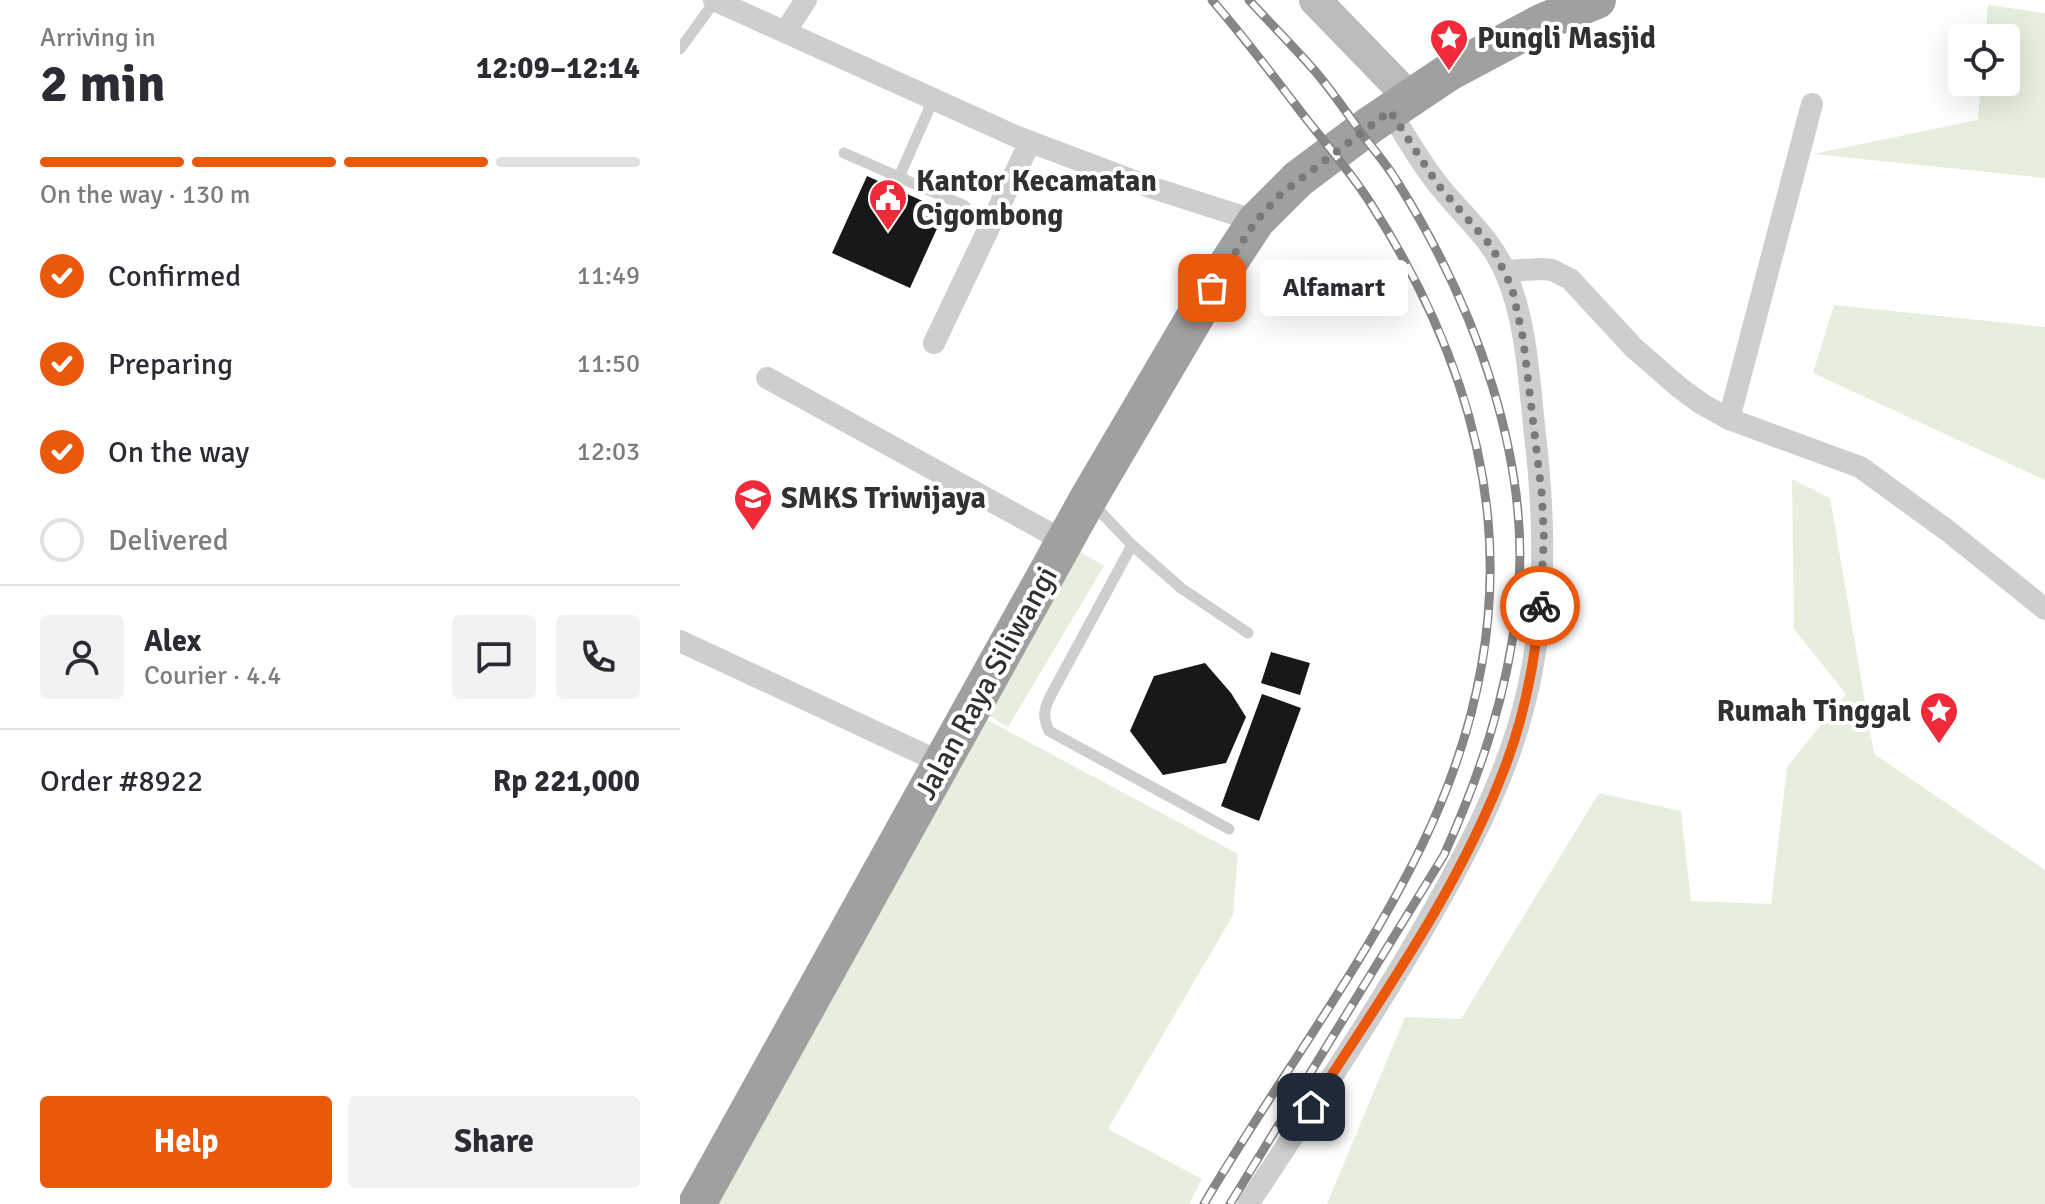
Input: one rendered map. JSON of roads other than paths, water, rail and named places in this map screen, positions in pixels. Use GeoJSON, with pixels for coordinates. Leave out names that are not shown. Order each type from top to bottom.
{"type":"FeatureCollection","features":[{"type":"Feature","properties":{"kind":"highway","name":"Jalan Raya Siliwangi"},"geometry":{"type":"LineString","coordinates":[[697,1204],[1064,541],[1212,288],[1256,221],[1298,179],[1449,72],[1543,22],[1597,0]]}},
{"type":"Feature","properties":{"kind":"main road"},"geometry":{"type":"LineString","coordinates":[[1315,0],[1390,111]]}},
{"type":"Feature","properties":{"kind":"street"},"geometry":{"type":"LineString","coordinates":[[714,0],[1030,142],[1177,196],[1256,221]]}},
{"type":"Feature","properties":{"kind":"street"},"geometry":{"type":"LineString","coordinates":[[785,32],[806,0]]}},
{"type":"Feature","properties":{"kind":"street"},"geometry":{"type":"LineString","coordinates":[[1729,419],[1812,104]]}},
{"type":"Feature","properties":{"kind":"street"},"geometry":{"type":"LineString","coordinates":[[1248,1204],[1386,991],[1442,897],[1505,767],[1518,730],[1536,644],[1544,539],[1542,496],[1518,310],[1505,271],[1479,229],[1438,185],[1390,111]]}},
{"type":"Feature","properties":{"kind":"street"},"geometry":{"type":"LineString","coordinates":[[934,343],[1030,142]]}},
{"type":"Feature","properties":{"kind":"street"},"geometry":{"type":"LineString","coordinates":[[1505,271],[1552,270],[1570,279],[1634,348],[1702,404],[1729,419],[1860,467],[1948,531],[2045,609]]}},
{"type":"Feature","properties":{"kind":"street"},"geometry":{"type":"LineString","coordinates":[[767,378],[1064,541]]}},
{"type":"Feature","properties":{"kind":"street"},"geometry":{"type":"LineString","coordinates":[[680,641],[942,763]]}},
{"type":"Feature","properties":{"kind":"lane"},"geometry":{"type":"LineString","coordinates":[[680,49],[714,0]]}},
{"type":"Feature","properties":{"kind":"lane"},"geometry":{"type":"LineString","coordinates":[[899,177],[933,100]]}},
{"type":"Feature","properties":{"kind":"lane"},"geometry":{"type":"LineString","coordinates":[[844,153],[965,206]]}},
{"type":"Feature","properties":{"kind":"lane"},"geometry":{"type":"LineString","coordinates":[[1088,499],[1132,545],[1181,588],[1248,633]]}},
{"type":"Feature","properties":{"kind":"lane"},"geometry":{"type":"LineString","coordinates":[[1132,545],[1051,695],[1044,711],[1044,721],[1049,731],[1229,829]]}},
{"type":"Feature","properties":{"kind":"railway"},"geometry":{"type":"LineString","coordinates":[[1204,1204],[1346,981],[1423,843],[1458,759],[1480,677],[1490,596],[1488,517],[1475,438],[1451,360],[1416,282],[1355,180],[1212,0]]}},
{"type":"Feature","properties":{"kind":"railway"},"geometry":{"type":"LineString","coordinates":[[1230,1204],[1444,855],[1480,765],[1499,703],[1517,607],[1520,552],[1516,497],[1507,441],[1474,332],[1451,280],[1390,170],[1321,79],[1249,0]]}},
{"type":"Feature","properties":{"kind":"place","name":"Pungli Masjid"},"geometry":{"type":"Point","coordinates":[1449,72]}},
{"type":"Feature","properties":{"kind":"place","name":"Kantor Kecamatan Cigombong"},"geometry":{"type":"Point","coordinates":[888,232]}},
{"type":"Feature","properties":{"kind":"place","name":"Alfamart"},"geometry":{"type":"Point","coordinates":[1212,288]}},
{"type":"Feature","properties":{"kind":"place","name":"SMKS Triwijaya"},"geometry":{"type":"Point","coordinates":[753,532]}},
{"type":"Feature","properties":{"kind":"place","name":"Rumah Tinggal"},"geometry":{"type":"Point","coordinates":[1939,745]}}]}
